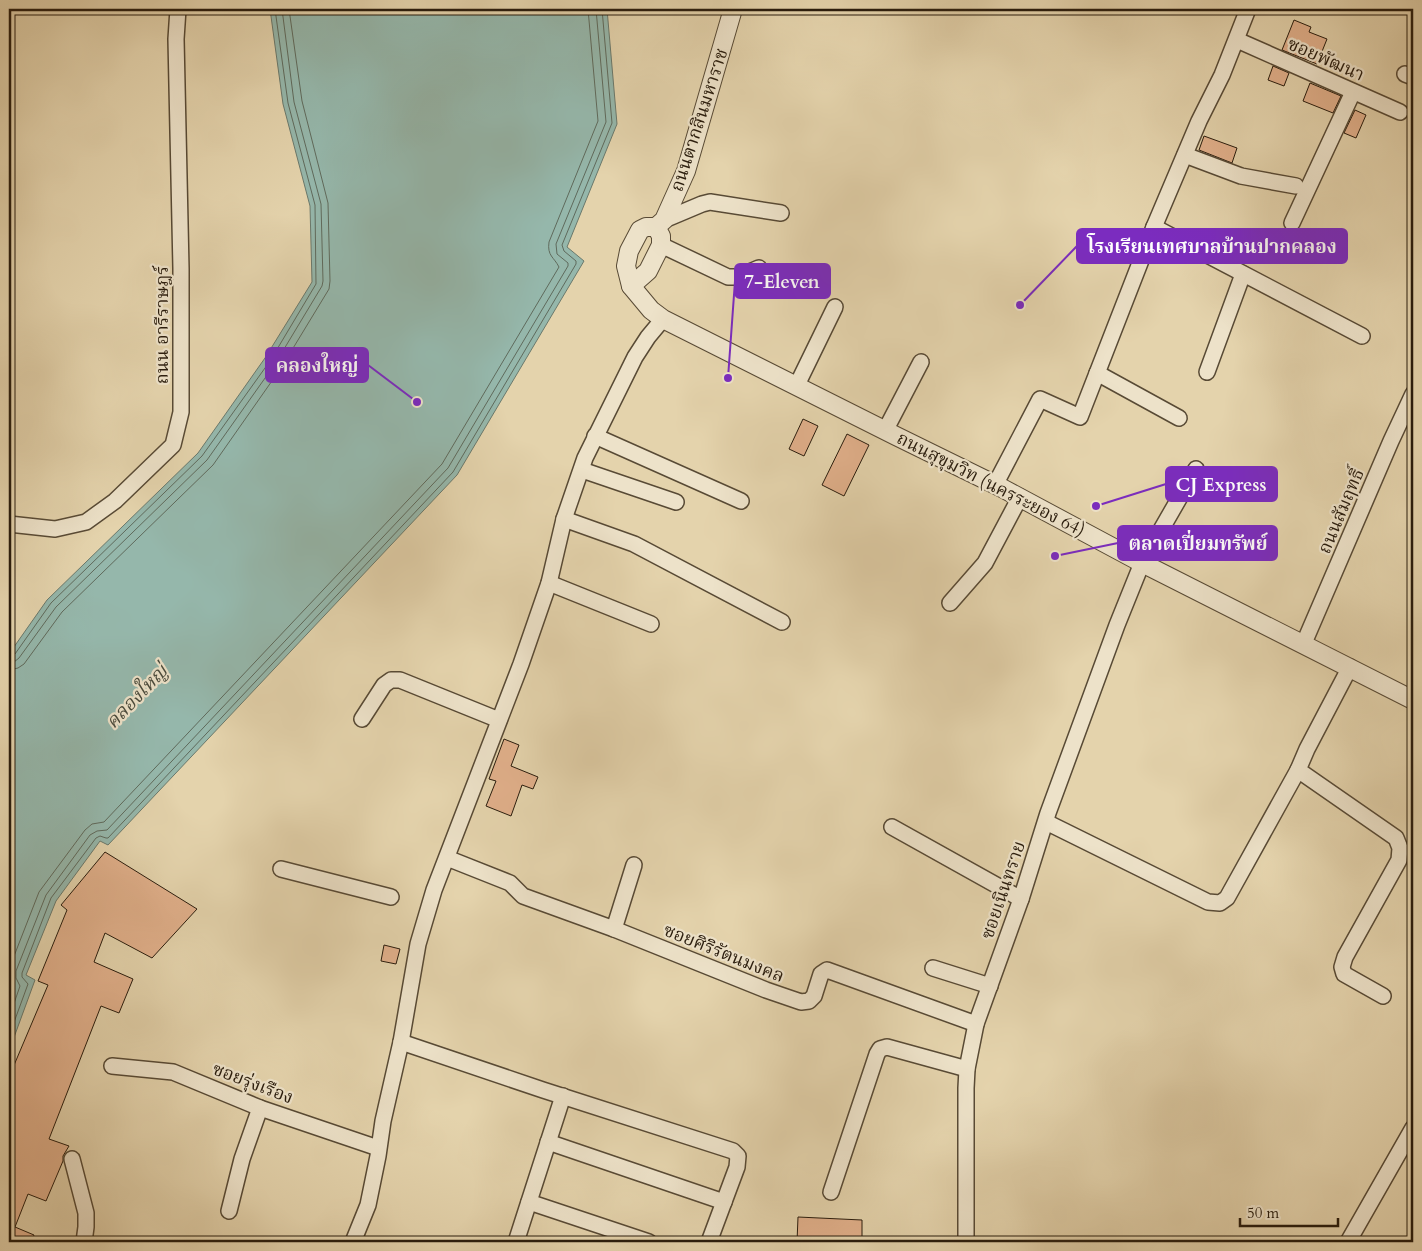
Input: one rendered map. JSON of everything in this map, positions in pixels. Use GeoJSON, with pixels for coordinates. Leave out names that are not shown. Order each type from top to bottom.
{"type":"FeatureCollection","features":[{"type":"Feature","properties":{"kind":"street","name":"ถนน อารีราษฎร์"},"geometry":{"type":"LineString","coordinates":[[9,524],[55,529],[86,522],[115,501],[173,445],[181,412],[181,269],[176,39],[178,9]]}},
{"type":"Feature","properties":{"kind":"street","name":"ถนนตากสินมหาราช"},"geometry":{"type":"LineString","coordinates":[[660,223],[686,171],[733,9]]}},
{"type":"Feature","properties":{"kind":"street"},"geometry":{"type":"LineString","coordinates":[[995,485],[1040,399],[1080,417],[1154,227],[1198,121],[1222,75],[1248,9]]}},
{"type":"Feature","properties":{"kind":"street","name":"ซอยพัฒนา"},"geometry":{"type":"LineString","coordinates":[[1237,40],[1400,112]]}},
{"type":"Feature","properties":{"kind":"street"},"geometry":{"type":"LineString","coordinates":[[1292,223],[1353,92]]}},
{"type":"Feature","properties":{"kind":"street"},"geometry":{"type":"LineString","coordinates":[[1185,155],[1241,176],[1296,186]]}},
{"type":"Feature","properties":{"kind":"street"},"geometry":{"type":"LineString","coordinates":[[660,223],[661,245],[648,271],[631,286],[626,266],[629,252],[640,230],[646,227],[710,202],[780,213]]}},
{"type":"Feature","properties":{"kind":"street"},"geometry":{"type":"LineString","coordinates":[[1154,227],[1362,336]]}},
{"type":"Feature","properties":{"kind":"street"},"geometry":{"type":"LineString","coordinates":[[661,245],[728,277],[738,277],[759,268]]}},
{"type":"Feature","properties":{"kind":"street"},"geometry":{"type":"LineString","coordinates":[[1207,372],[1243,274]]}},
{"type":"Feature","properties":{"kind":"street","name":"ถนนสุขุมวิท (นครระยอง 64)"},"geometry":{"type":"LineString","coordinates":[[631,286],[651,310],[663,319],[1020,497],[1142,563],[1304,643],[1413,700]]}},
{"type":"Feature","properties":{"kind":"street"},"geometry":{"type":"LineString","coordinates":[[797,385],[835,307]]}},
{"type":"Feature","properties":{"kind":"street"},"geometry":{"type":"LineString","coordinates":[[353,1242],[368,1205],[383,1121],[401,1042],[418,944],[434,890],[522,664],[548,583],[564,519],[585,458],[635,357],[663,319]]}},
{"type":"Feature","properties":{"kind":"street"},"geometry":{"type":"LineString","coordinates":[[885,431],[922,362]]}},
{"type":"Feature","properties":{"kind":"street"},"geometry":{"type":"LineString","coordinates":[[1097,372],[1179,418]]}},
{"type":"Feature","properties":{"kind":"street","name":"ถนนสัมฤทธิ์"},"geometry":{"type":"LineString","coordinates":[[1304,643],[1413,394]]}},
{"type":"Feature","properties":{"kind":"street"},"geometry":{"type":"LineString","coordinates":[[595,436],[741,501]]}},
{"type":"Feature","properties":{"kind":"street","name":"ซอยเนินทราย"},"geometry":{"type":"LineString","coordinates":[[966,1242],[967,1069],[976,1024],[1117,625],[1142,563],[1196,469]]}},
{"type":"Feature","properties":{"kind":"street"},"geometry":{"type":"LineString","coordinates":[[582,470],[676,502]]}},
{"type":"Feature","properties":{"kind":"street"},"geometry":{"type":"LineString","coordinates":[[950,603],[984,563],[1020,497]]}},
{"type":"Feature","properties":{"kind":"street"},"geometry":{"type":"LineString","coordinates":[[564,519],[634,544],[782,622]]}},
{"type":"Feature","properties":{"kind":"street"},"geometry":{"type":"LineString","coordinates":[[548,583],[650,624]]}},
{"type":"Feature","properties":{"kind":"street"},"geometry":{"type":"LineString","coordinates":[[1046,822],[1208,902],[1220,903],[1227,898],[1298,770],[1350,667]]}},
{"type":"Feature","properties":{"kind":"street"},"geometry":{"type":"LineString","coordinates":[[362,719],[384,685],[391,680],[400,680],[499,720]]}},
{"type":"Feature","properties":{"kind":"street"},"geometry":{"type":"LineString","coordinates":[[1298,770],[1396,838],[1400,848],[1399,860],[1345,957],[1342,967],[1344,974],[1383,996]]}},
{"type":"Feature","properties":{"kind":"street"},"geometry":{"type":"LineString","coordinates":[[892,827],[1021,898]]}},
{"type":"Feature","properties":{"kind":"street","name":"ซอยศิริรัตนมงคล"},"geometry":{"type":"LineString","coordinates":[[447,858],[510,883],[523,896],[614,929],[766,990],[801,1002],[809,1001],[814,996],[821,974],[827,970],[976,1024]]}},
{"type":"Feature","properties":{"kind":"street"},"geometry":{"type":"LineString","coordinates":[[614,929],[634,865]]}},
{"type":"Feature","properties":{"kind":"street"},"geometry":{"type":"LineString","coordinates":[[281,869],[391,896]]}},
{"type":"Feature","properties":{"kind":"street"},"geometry":{"type":"LineString","coordinates":[[933,968],[990,986]]}},
{"type":"Feature","properties":{"kind":"street"},"geometry":{"type":"LineString","coordinates":[[401,1042],[733,1150],[738,1156],[737,1167],[709,1242]]}},
{"type":"Feature","properties":{"kind":"street"},"geometry":{"type":"LineString","coordinates":[[831,1192],[880,1049],[887,1048],[967,1069]]}},
{"type":"Feature","properties":{"kind":"street","name":"ซอยรุ่งเรือง"},"geometry":{"type":"LineString","coordinates":[[112,1066],[173,1072],[260,1108],[378,1148]]}},
{"type":"Feature","properties":{"kind":"street"},"geometry":{"type":"LineString","coordinates":[[516,1242],[563,1096]]}},
{"type":"Feature","properties":{"kind":"street"},"geometry":{"type":"LineString","coordinates":[[229,1210],[242,1159],[260,1108]]}},
{"type":"Feature","properties":{"kind":"street"},"geometry":{"type":"LineString","coordinates":[[1348,1242],[1413,1128]]}},
{"type":"Feature","properties":{"kind":"street"},"geometry":{"type":"LineString","coordinates":[[548,1142],[724,1202]]}},
{"type":"Feature","properties":{"kind":"street"},"geometry":{"type":"LineString","coordinates":[[72,1159],[86,1213],[84,1242]]}},
{"type":"Feature","properties":{"kind":"street"},"geometry":{"type":"LineString","coordinates":[[529,1202],[649,1242]]}},
{"type":"Feature","properties":{"kind":"water"},"geometry":{"type":"Polygon","coordinates":[[[270,9],[607,9],[617,124],[567,247],[584,261],[457,475],[108,845],[100,841],[56,901],[26,975],[35,980],[9,1051],[9,654],[47,600],[198,453],[265,358],[312,282],[310,206],[283,104],[270,9]]]}},
{"type":"Feature","properties":{"kind":"building"},"geometry":{"type":"Polygon","coordinates":[[[1294,20],[1311,27],[1309,32],[1327,39],[1317,64],[1282,50],[1294,20]]]}},
{"type":"Feature","properties":{"kind":"building"},"geometry":{"type":"Polygon","coordinates":[[[1273,66],[1289,73],[1284,86],[1268,80],[1273,66]]]}},
{"type":"Feature","properties":{"kind":"building"},"geometry":{"type":"Polygon","coordinates":[[[1310,83],[1341,96],[1333,113],[1303,101],[1310,83]]]}},
{"type":"Feature","properties":{"kind":"building"},"geometry":{"type":"Polygon","coordinates":[[[1355,110],[1366,115],[1356,138],[1344,133],[1355,110]]]}},
{"type":"Feature","properties":{"kind":"building"},"geometry":{"type":"Polygon","coordinates":[[[1204,136],[1237,148],[1232,163],[1199,150],[1204,136]]]}},
{"type":"Feature","properties":{"kind":"building"},"geometry":{"type":"Polygon","coordinates":[[[803,419],[818,426],[804,456],[789,449],[803,419]]]}},
{"type":"Feature","properties":{"kind":"building"},"geometry":{"type":"Polygon","coordinates":[[[847,434],[869,445],[844,496],[822,485],[847,434]]]}},
{"type":"Feature","properties":{"kind":"building"},"geometry":{"type":"Polygon","coordinates":[[[504,739],[519,745],[511,766],[538,777],[533,789],[522,785],[511,816],[486,806],[496,781],[489,779],[504,739]]]}},
{"type":"Feature","properties":{"kind":"building"},"geometry":{"type":"Polygon","coordinates":[[[105,852],[197,909],[152,958],[105,933],[94,962],[133,979],[119,1013],[101,1006],[49,1139],[69,1146],[63,1156],[63,1161],[46,1201],[28,1194],[15,1227],[34,1235],[32,1242],[9,1242],[9,1077],[48,985],[38,981],[67,910],[61,905],[105,852]]]}},
{"type":"Feature","properties":{"kind":"building"},"geometry":{"type":"Polygon","coordinates":[[[384,945],[400,949],[396,964],[381,961],[384,945]]]}},
{"type":"Feature","properties":{"kind":"building"},"geometry":{"type":"Polygon","coordinates":[[[798,1217],[862,1220],[862,1242],[797,1242],[798,1217]]]}},
{"type":"Feature","properties":{"kind":"place","name":"โรงเรียนเทศบาลบ้านปากคลอง"},"geometry":{"type":"Point","coordinates":[1020,305]}},
{"type":"Feature","properties":{"kind":"place","name":"7-Eleven"},"geometry":{"type":"Point","coordinates":[728,378]}},
{"type":"Feature","properties":{"kind":"place","name":"คลองใหญ่"},"geometry":{"type":"Point","coordinates":[417,402]}},
{"type":"Feature","properties":{"kind":"place","name":"CJ Express"},"geometry":{"type":"Point","coordinates":[1096,506]}},
{"type":"Feature","properties":{"kind":"place","name":"ตลาดเปี่ยมทรัพย์"},"geometry":{"type":"Point","coordinates":[1055,556]}}]}
